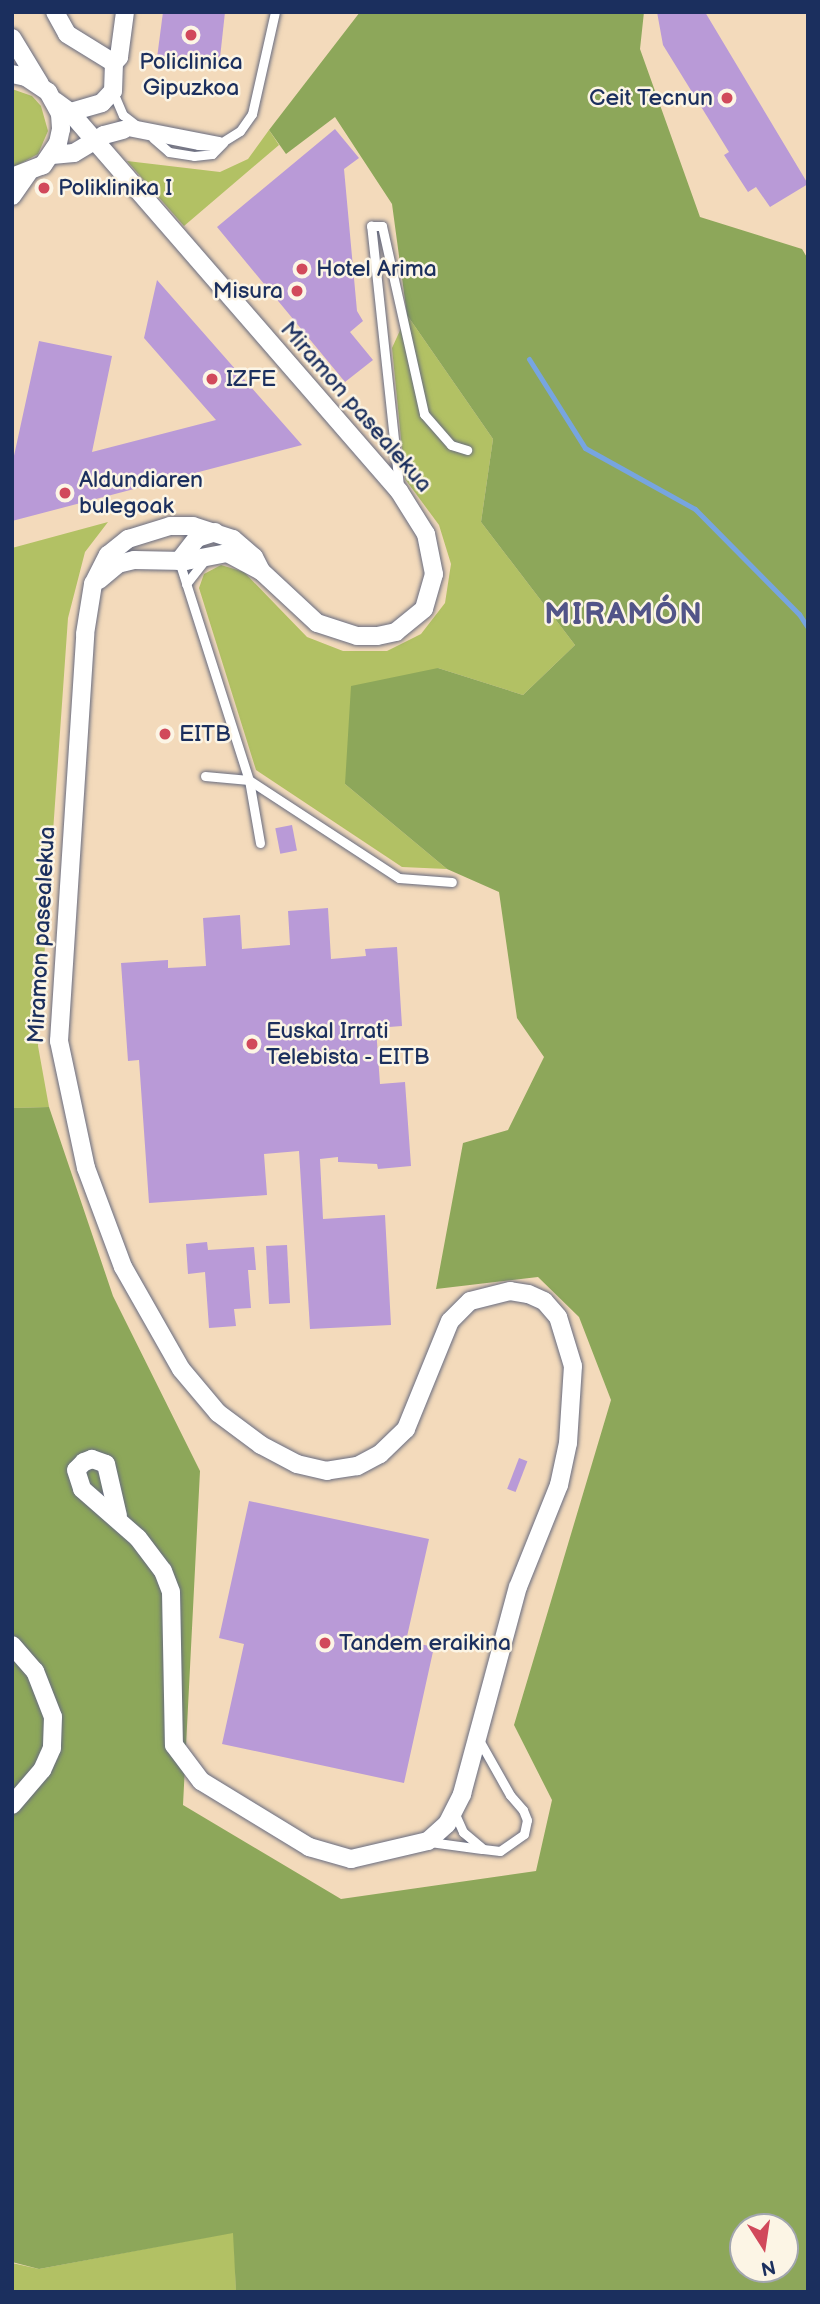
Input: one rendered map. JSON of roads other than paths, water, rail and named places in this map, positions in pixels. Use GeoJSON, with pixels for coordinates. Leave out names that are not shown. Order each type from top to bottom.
{"type":"FeatureCollection","features":[{"type":"Feature","properties":{"kind":"street"},"geometry":{"type":"LineString","coordinates":[[55,12],[67,34],[114,63]]}},
{"type":"Feature","properties":{"kind":"street"},"geometry":{"type":"LineString","coordinates":[[70,113],[102,103],[113,91],[114,63],[119,57],[125,12]]}},
{"type":"Feature","properties":{"kind":"street","name":"Miramon pasealekua"},"geometry":{"type":"LineString","coordinates":[[12,38],[40,84],[70,113],[399,491],[426,534],[434,574],[424,610],[396,632],[357,636],[317,623],[242,557],[210,555],[180,568],[152,559],[118,564],[93,584]]}},
{"type":"Feature","properties":{"kind":"street","name":"Miramon pasealekua"},"geometry":{"type":"LineString","coordinates":[[12,74],[40,84]]}},
{"type":"Feature","properties":{"kind":"street"},"geometry":{"type":"LineString","coordinates":[[51,155],[61,129],[55,101]]}},
{"type":"Feature","properties":{"kind":"street"},"geometry":{"type":"LineString","coordinates":[[12,195],[20,175],[51,155],[74,153],[94,141],[123,130]]}},
{"type":"Feature","properties":{"kind":"street","name":"Miramon pasealekua"},"geometry":{"type":"LineString","coordinates":[[118,1516],[157,1563],[171,1592],[172,1723],[182,1761],[201,1781],[326,1854],[370,1857],[428,1841],[455,1814],[518,1587],[559,1485],[574,1396],[567,1337],[544,1301],[528,1294],[510,1291],[470,1301],[450,1321],[419,1406],[406,1429],[380,1454],[357,1466],[327,1471],[298,1464],[273,1451],[218,1413],[181,1369],[153,1326],[101,1214],[66,1087],[59,1041],[85,634],[93,584],[108,555],[128,539],[153,530],[193,526],[215,532],[245,547],[261,571]]}},
{"type":"Feature","properties":{"kind":"street"},"geometry":{"type":"LineString","coordinates":[[152,559],[145,542],[153,530]]}},
{"type":"Feature","properties":{"kind":"street"},"geometry":{"type":"LineString","coordinates":[[180,568],[197,538],[215,532]]}},
{"type":"Feature","properties":{"kind":"street"},"geometry":{"type":"LineString","coordinates":[[12,1645],[35,1671],[53,1717],[52,1748],[42,1770],[12,1805]]}},
{"type":"Feature","properties":{"kind":"lane"},"geometry":{"type":"LineString","coordinates":[[123,130],[150,135],[169,152],[194,156],[212,154],[240,131],[252,114],[275,12]]}},
{"type":"Feature","properties":{"kind":"lane"},"geometry":{"type":"LineString","coordinates":[[113,91],[123,116],[136,125],[224,142]]}},
{"type":"Feature","properties":{"kind":"lane"},"geometry":{"type":"LineString","coordinates":[[399,491],[371,226],[382,226],[424,414],[451,446],[467,450]]}},
{"type":"Feature","properties":{"kind":"lane"},"geometry":{"type":"LineString","coordinates":[[186,584],[210,555]]}},
{"type":"Feature","properties":{"kind":"lane"},"geometry":{"type":"LineString","coordinates":[[180,568],[249,780],[260,843]]}},
{"type":"Feature","properties":{"kind":"lane"},"geometry":{"type":"LineString","coordinates":[[205,776],[249,780],[400,878],[452,882]]}},
{"type":"Feature","properties":{"kind":"lane"},"geometry":{"type":"LineString","coordinates":[[428,1841],[484,1849],[510,1847],[524,1834],[527,1820],[478,1736]]}},
{"type":"Feature","properties":{"kind":"lane"},"geometry":{"type":"LineString","coordinates":[[455,1814],[463,1832],[484,1849]]}},
{"type":"Feature","properties":{"kind":"waterway"},"geometry":{"type":"LineString","coordinates":[[529,359],[585,448],[695,509],[799,614],[808,628]]}},
{"type":"Feature","properties":{"kind":"place","name":"Policlinica Gipuzkoa"},"geometry":{"type":"Point","coordinates":[191,35]}},
{"type":"Feature","properties":{"kind":"place","name":"Ceit Tecnun"},"geometry":{"type":"Point","coordinates":[727,98]}},
{"type":"Feature","properties":{"kind":"place","name":"Poliklinika I"},"geometry":{"type":"Point","coordinates":[44,188]}},
{"type":"Feature","properties":{"kind":"place","name":"Hotel Arima"},"geometry":{"type":"Point","coordinates":[302,269]}},
{"type":"Feature","properties":{"kind":"place","name":"Misura"},"geometry":{"type":"Point","coordinates":[297,291]}},
{"type":"Feature","properties":{"kind":"place","name":"IZFE"},"geometry":{"type":"Point","coordinates":[212,379]}},
{"type":"Feature","properties":{"kind":"place","name":"Aldundiaren bulegoak"},"geometry":{"type":"Point","coordinates":[65,493]}},
{"type":"Feature","properties":{"kind":"place","name":"EITB"},"geometry":{"type":"Point","coordinates":[165,734]}},
{"type":"Feature","properties":{"kind":"place","name":"Euskal Irrati Telebista - EITB"},"geometry":{"type":"Point","coordinates":[252,1044]}},
{"type":"Feature","properties":{"kind":"place","name":"Tandem eraikina"},"geometry":{"type":"Point","coordinates":[325,1643]}},
{"type":"Feature","properties":{"kind":"district","name":"MIRAMÓN"},"geometry":{"type":"Point","coordinates":[624,615]}}]}
